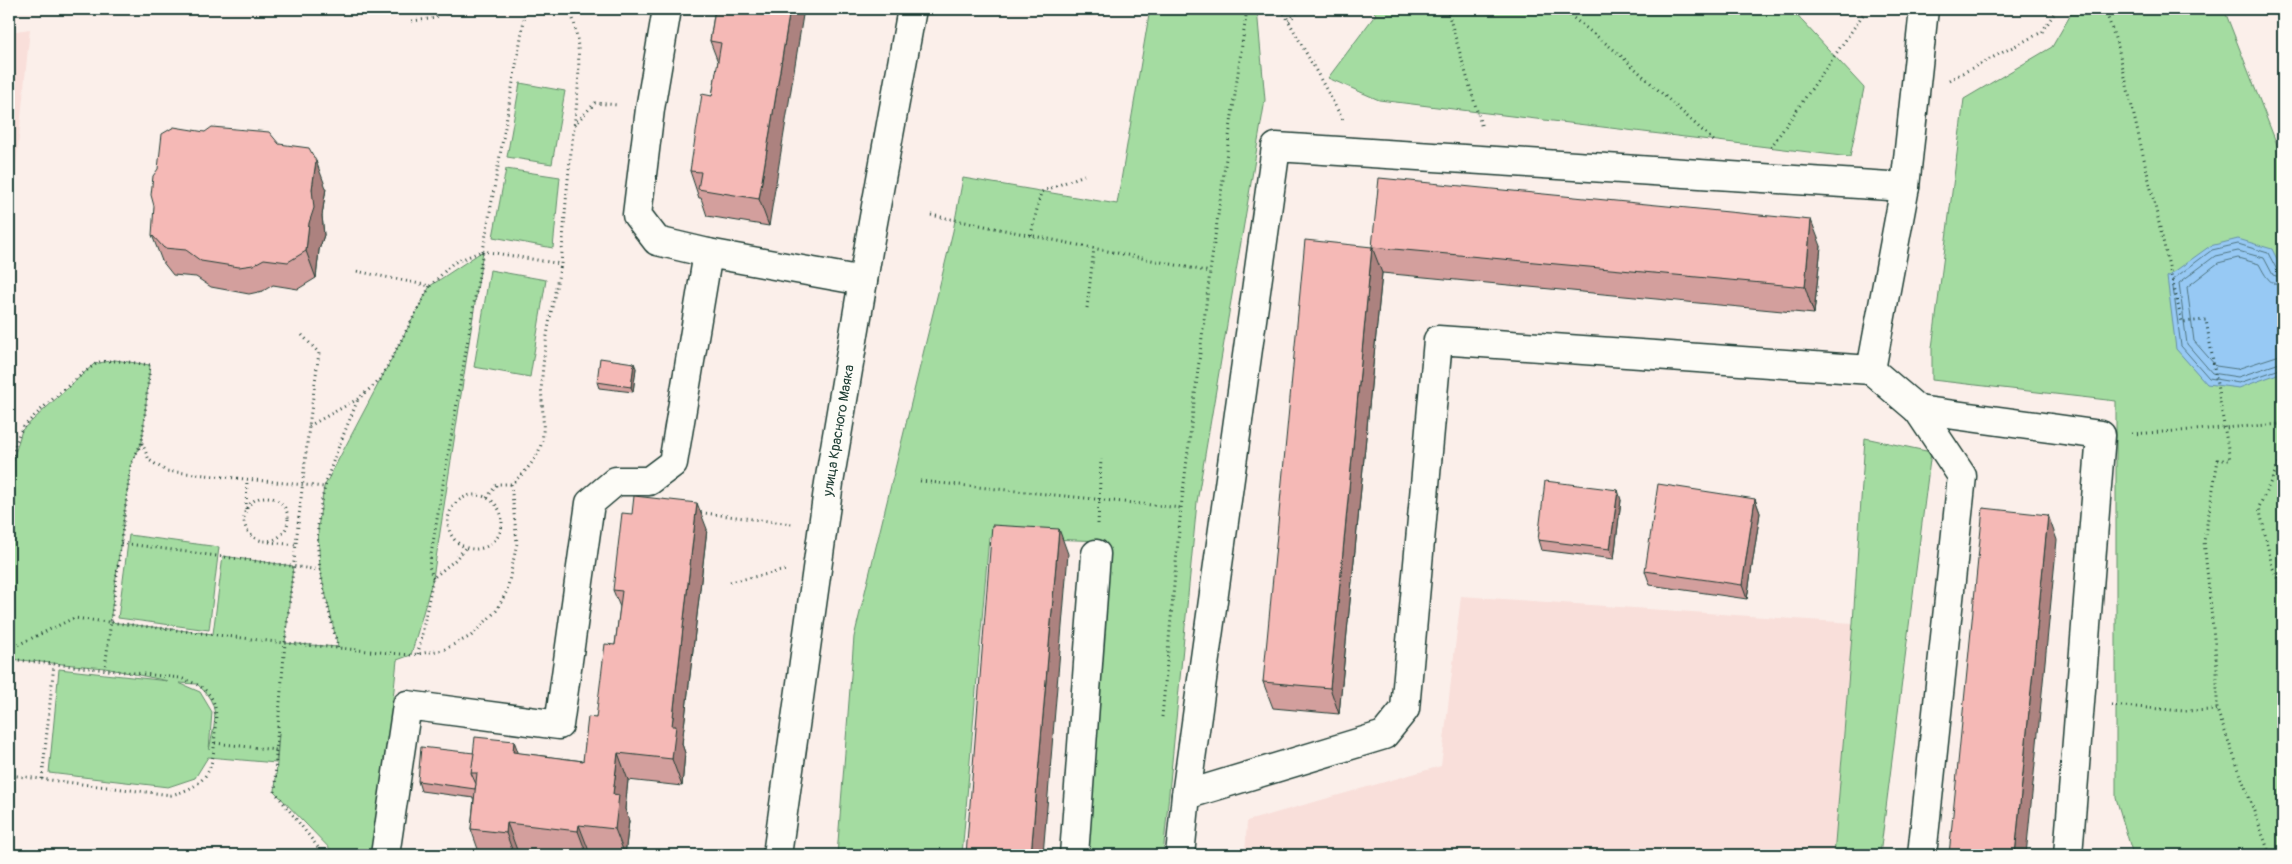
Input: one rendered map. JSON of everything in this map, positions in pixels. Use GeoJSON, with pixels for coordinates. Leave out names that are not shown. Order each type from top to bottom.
{"type":"FeatureCollection","features":[{"type":"Feature","properties":{"kind":"street"},"geometry":{"type":"LineString","coordinates":[[667,9],[650,109],[637,215],[657,241],[708,253],[863,281]]}},
{"type":"Feature","properties":{"kind":"street","name":"улица Красного Маяка"},"geometry":{"type":"LineString","coordinates":[[777,855],[829,483],[912,9]]}},
{"type":"Feature","properties":{"kind":"street"},"geometry":{"type":"LineString","coordinates":[[1871,370],[1905,187],[1924,9]]}},
{"type":"Feature","properties":{"kind":"street"},"geometry":{"type":"LineString","coordinates":[[1180,855],[1186,795],[1276,146],[1905,187]]}},
{"type":"Feature","properties":{"kind":"street"},"geometry":{"type":"LineString","coordinates":[[385,855],[407,705],[559,726],[590,503],[616,481],[649,481],[673,463],[708,253]]}},
{"type":"Feature","properties":{"kind":"street"},"geometry":{"type":"LineString","coordinates":[[1186,795],[1384,735],[1405,709],[1438,340],[1871,370],[1918,410],[1962,476],[1922,855]]}},
{"type":"Feature","properties":{"kind":"street"},"geometry":{"type":"LineString","coordinates":[[1918,410],[2100,435],[2068,855]]}},
{"type":"Feature","properties":{"kind":"street"},"geometry":{"type":"LineString","coordinates":[[1074,855],[1096,554]]}},
{"type":"Feature","properties":{"kind":"path"},"geometry":{"type":"LineString","coordinates":[[412,21],[436,18],[440,9]]}},
{"type":"Feature","properties":{"kind":"path"},"geometry":{"type":"LineString","coordinates":[[418,654],[433,578],[429,566],[526,9]]}},
{"type":"Feature","properties":{"kind":"path"},"geometry":{"type":"LineString","coordinates":[[487,498],[497,484],[511,484],[527,470],[539,452],[543,430],[542,374],[552,304],[561,264],[580,71],[579,46],[570,9]]}},
{"type":"Feature","properties":{"kind":"path"},"geometry":{"type":"LineString","coordinates":[[1162,724],[1181,508],[1210,272],[1247,9]]}},
{"type":"Feature","properties":{"kind":"path"},"geometry":{"type":"LineString","coordinates":[[1282,9],[1327,90]]}},
{"type":"Feature","properties":{"kind":"path"},"geometry":{"type":"LineString","coordinates":[[1289,21],[1300,9]]}},
{"type":"Feature","properties":{"kind":"path"},"geometry":{"type":"LineString","coordinates":[[1447,9],[1492,160]]}},
{"type":"Feature","properties":{"kind":"path"},"geometry":{"type":"LineString","coordinates":[[1562,9],[1618,52],[1751,176],[1867,9]]}},
{"type":"Feature","properties":{"kind":"path"},"geometry":{"type":"LineString","coordinates":[[1914,98],[2042,32],[2057,9]]}},
{"type":"Feature","properties":{"kind":"path"},"geometry":{"type":"LineString","coordinates":[[2105,9],[2118,47],[2182,322],[2206,320],[2230,460],[2218,460],[2204,541],[2217,667],[2217,710],[2270,855]]}},
{"type":"Feature","properties":{"kind":"path"},"geometry":{"type":"LineString","coordinates":[[574,125],[595,103],[627,106]]}},
{"type":"Feature","properties":{"kind":"path"},"geometry":{"type":"LineString","coordinates":[[1031,235],[1040,192],[1084,175]]}},
{"type":"Feature","properties":{"kind":"path"},"geometry":{"type":"LineString","coordinates":[[931,215],[1210,272]]}},
{"type":"Feature","properties":{"kind":"path"},"geometry":{"type":"LineString","coordinates":[[1087,308],[1094,248]]}},
{"type":"Feature","properties":{"kind":"path"},"geometry":{"type":"LineString","coordinates":[[309,426],[358,398],[380,380],[430,286],[453,263],[483,251],[561,264]]}},
{"type":"Feature","properties":{"kind":"path"},"geometry":{"type":"LineString","coordinates":[[356,271],[430,286]]}},
{"type":"Feature","properties":{"kind":"path"},"geometry":{"type":"LineString","coordinates":[[302,335],[319,353],[285,643],[276,750],[275,792],[324,855]]}},
{"type":"Feature","properties":{"kind":"path"},"geometry":{"type":"LineString","coordinates":[[9,500],[13,460],[22,430],[82,372],[98,362],[115,360],[150,365],[142,442],[131,464],[105,668]]}},
{"type":"Feature","properties":{"kind":"path"},"geometry":{"type":"LineString","coordinates":[[338,648],[320,570],[318,528],[324,487],[358,398]]}},
{"type":"Feature","properties":{"kind":"path"},"geometry":{"type":"LineString","coordinates":[[2100,435],[2283,424]]}},
{"type":"Feature","properties":{"kind":"path"},"geometry":{"type":"LineString","coordinates":[[142,442],[149,460],[166,471],[324,487]]}},
{"type":"Feature","properties":{"kind":"path"},"geometry":{"type":"LineString","coordinates":[[2283,455],[2259,507],[2272,566],[2283,591]]}},
{"type":"Feature","properties":{"kind":"path"},"geometry":{"type":"LineString","coordinates":[[1096,554],[1101,459]]}},
{"type":"Feature","properties":{"kind":"path"},"geometry":{"type":"LineString","coordinates":[[247,480],[244,523],[250,536],[263,542],[296,545]]}},
{"type":"Feature","properties":{"kind":"path"},"geometry":{"type":"LineString","coordinates":[[920,481],[1181,508]]}},
{"type":"Feature","properties":{"kind":"path"},"geometry":{"type":"LineString","coordinates":[[9,649],[74,618],[338,648],[418,654],[443,650],[471,636],[496,611],[507,591],[517,543],[511,484]]}},
{"type":"Feature","properties":{"kind":"path"},"geometry":{"type":"LineString","coordinates":[[471,495],[487,498],[499,510],[501,526],[498,535],[493,543],[484,547],[475,549],[466,547],[452,536],[448,527],[451,510],[456,503],[471,495]]}},
{"type":"Feature","properties":{"kind":"path"},"geometry":{"type":"LineString","coordinates":[[246,509],[262,496],[277,499],[287,511],[287,526],[284,533],[271,541],[263,542]]}},
{"type":"Feature","properties":{"kind":"path"},"geometry":{"type":"LineString","coordinates":[[791,533],[794,514]]}},
{"type":"Feature","properties":{"kind":"path"},"geometry":{"type":"LineString","coordinates":[[120,543],[320,570]]}},
{"type":"Feature","properties":{"kind":"path"},"geometry":{"type":"LineString","coordinates":[[433,578],[455,560],[466,547]]}},
{"type":"Feature","properties":{"kind":"path"},"geometry":{"type":"LineString","coordinates":[[730,582],[786,570],[787,561]]}},
{"type":"Feature","properties":{"kind":"path"},"geometry":{"type":"LineString","coordinates":[[9,659],[105,668],[180,678],[197,684],[212,700],[216,714],[212,766],[187,791],[171,795],[9,775]]}},
{"type":"Feature","properties":{"kind":"path"},"geometry":{"type":"LineString","coordinates":[[42,779],[54,664]]}},
{"type":"Feature","properties":{"kind":"path"},"geometry":{"type":"LineString","coordinates":[[2080,702],[2184,711],[2217,710]]}},
{"type":"Feature","properties":{"kind":"path"},"geometry":{"type":"LineString","coordinates":[[214,743],[276,750]]}},
{"type":"Feature","properties":{"kind":"shaded area"},"geometry":{"type":"Polygon","coordinates":[[[30,29],[9,234],[9,32],[30,29]]]}},
{"type":"Feature","properties":{"kind":"shaded area"},"geometry":{"type":"Polygon","coordinates":[[[1461,596],[1853,623],[1834,855],[1245,855],[1247,821],[1441,766],[1461,596]]]}},
{"type":"Feature","properties":{"kind":"green space"},"geometry":{"type":"Polygon","coordinates":[[[1150,9],[1257,9],[1265,100],[1197,502],[1163,855],[1080,855],[1105,541],[989,537],[962,855],[837,855],[854,637],[953,231],[963,178],[1117,204],[1150,9]]]}},
{"type":"Feature","properties":{"kind":"green space"},"geometry":{"type":"Polygon","coordinates":[[[1371,9],[1791,9],[1864,88],[1850,157],[1379,100],[1328,78],[1376,14],[1371,9]]]}},
{"type":"Feature","properties":{"kind":"green space"},"geometry":{"type":"Polygon","coordinates":[[[2074,9],[2224,9],[2283,160],[2283,855],[2133,855],[2116,798],[2116,401],[1932,380],[1932,348],[1964,99],[2052,47],[2074,9]]]}},
{"type":"Feature","properties":{"kind":"green space"},"geometry":{"type":"Polygon","coordinates":[[[520,83],[565,91],[552,164],[507,157],[520,83]]]}},
{"type":"Feature","properties":{"kind":"green space"},"geometry":{"type":"Polygon","coordinates":[[[506,169],[560,177],[553,248],[493,237],[506,169]]]}},
{"type":"Feature","properties":{"kind":"green space"},"geometry":{"type":"Polygon","coordinates":[[[483,251],[433,578],[411,655],[397,660],[377,855],[336,855],[275,792],[279,733],[276,763],[208,757],[195,778],[168,787],[49,773],[59,669],[168,681],[105,668],[9,659],[9,497],[13,460],[22,430],[94,364],[115,360],[150,365],[142,442],[131,464],[110,622],[213,634],[223,556],[293,566],[285,643],[338,647],[320,570],[318,528],[324,487],[430,286],[483,251]],[[179,683],[200,692],[212,712],[209,750],[215,714],[210,700],[197,684],[179,683]]]}},
{"type":"Feature","properties":{"kind":"green space"},"geometry":{"type":"Polygon","coordinates":[[[490,270],[546,280],[530,377],[474,367],[490,270]]]}},
{"type":"Feature","properties":{"kind":"green space"},"geometry":{"type":"Polygon","coordinates":[[[1865,438],[1931,452],[1880,855],[1834,855],[1853,623],[1865,438]]]}},
{"type":"Feature","properties":{"kind":"green space"},"geometry":{"type":"Polygon","coordinates":[[[129,535],[219,547],[209,630],[118,618],[129,535]]]}},
{"type":"Feature","properties":{"kind":"water"},"geometry":{"type":"Polygon","coordinates":[[[2238,239],[2272,249],[2283,271],[2283,372],[2239,388],[2207,384],[2176,349],[2167,277],[2210,246],[2238,239]]]}},
{"type":"Feature","properties":{"kind":"building"},"geometry":{"type":"Polygon","coordinates":[[[715,9],[790,9],[759,199],[698,189],[701,172],[690,171],[702,94],[712,96],[721,43],[710,41],[715,9]]]}},
{"type":"Feature","properties":{"kind":"building"},"geometry":{"type":"Polygon","coordinates":[[[174,127],[205,132],[212,127],[269,132],[279,144],[309,148],[316,161],[312,189],[314,208],[309,223],[306,251],[288,262],[264,259],[253,265],[239,267],[201,261],[186,250],[164,248],[152,235],[154,206],[151,195],[153,176],[158,169],[162,134],[174,127]]]}},
{"type":"Feature","properties":{"kind":"building"},"geometry":{"type":"Polygon","coordinates":[[[1379,178],[1811,220],[1805,287],[1372,247],[1379,178]]]}},
{"type":"Feature","properties":{"kind":"building"},"geometry":{"type":"Polygon","coordinates":[[[1305,240],[1372,247],[1330,688],[1263,682],[1305,240]]]}},
{"type":"Feature","properties":{"kind":"building"},"geometry":{"type":"Polygon","coordinates":[[[600,358],[634,363],[631,387],[597,382],[600,358]]]}},
{"type":"Feature","properties":{"kind":"building"},"geometry":{"type":"Polygon","coordinates":[[[1545,481],[1618,490],[1610,549],[1538,540],[1545,481]]]}},
{"type":"Feature","properties":{"kind":"building"},"geometry":{"type":"Polygon","coordinates":[[[1658,484],[1755,499],[1742,585],[1645,571],[1658,484]]]}},
{"type":"Feature","properties":{"kind":"building"},"geometry":{"type":"Polygon","coordinates":[[[634,496],[697,503],[672,726],[676,726],[672,759],[618,753],[613,794],[619,795],[615,829],[579,825],[578,831],[507,823],[506,833],[471,829],[477,773],[471,773],[475,737],[514,741],[513,752],[583,761],[588,717],[596,718],[605,644],[615,645],[622,591],[613,590],[622,513],[632,514],[634,496]]]}},
{"type":"Feature","properties":{"kind":"building"},"geometry":{"type":"Polygon","coordinates":[[[1983,508],[2048,515],[2015,855],[1949,855],[1983,508]]]}},
{"type":"Feature","properties":{"kind":"building"},"geometry":{"type":"Polygon","coordinates":[[[992,525],[1059,529],[1031,855],[966,855],[992,525]]]}},
{"type":"Feature","properties":{"kind":"building"},"geometry":{"type":"Polygon","coordinates":[[[421,747],[474,753],[471,773],[476,784],[475,789],[418,781],[421,747]]]}}]}
